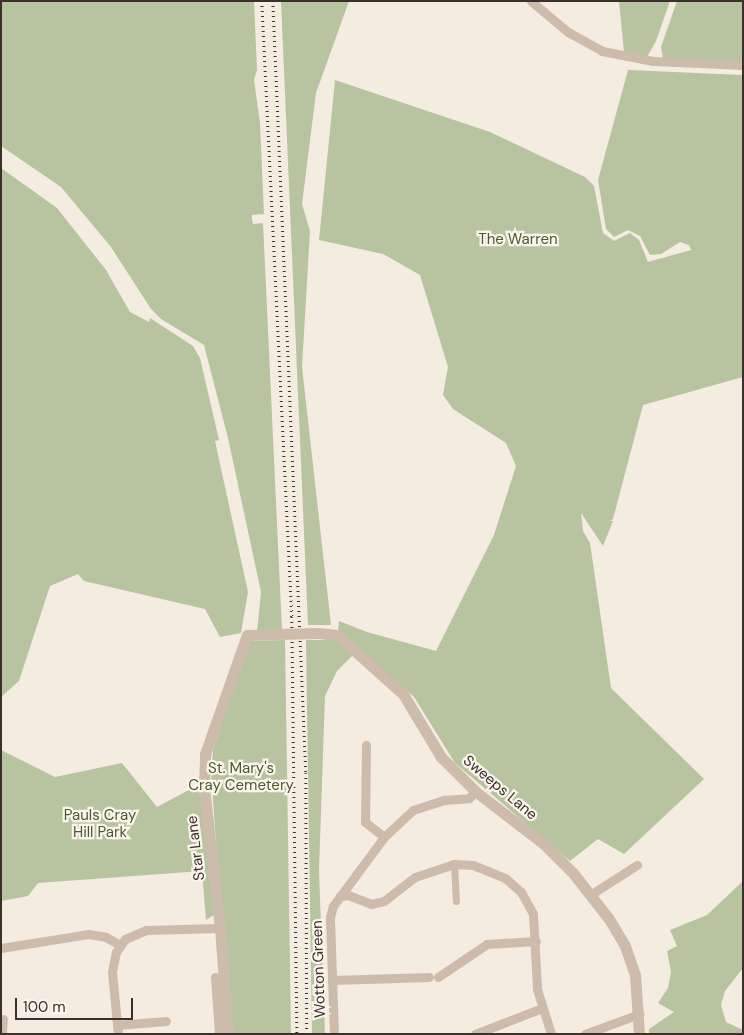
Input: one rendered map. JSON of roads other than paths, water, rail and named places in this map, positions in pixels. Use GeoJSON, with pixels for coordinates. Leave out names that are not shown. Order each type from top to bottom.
{"type":"FeatureCollection","features":[{"type":"Feature","properties":{"kind":"street"},"geometry":{"type":"LineString","coordinates":[[531,1],[568,32],[602,51],[654,61],[743,65]]}},
{"type":"Feature","properties":{"kind":"street","name":"Sweeps Lane"},"geometry":{"type":"LineString","coordinates":[[247,636],[318,633],[337,635],[404,694],[441,757],[475,791],[545,845],[590,895],[625,946],[635,975],[640,1034]]}},
{"type":"Feature","properties":{"kind":"street","name":"Star Lane"},"geometry":{"type":"LineString","coordinates":[[228,1034],[220,928],[204,788],[205,754],[247,636]]}},
{"type":"Feature","properties":{"kind":"street"},"geometry":{"type":"LineString","coordinates":[[366,745],[365,822],[384,836]]}},
{"type":"Feature","properties":{"kind":"street","name":"Wotton Green"},"geometry":{"type":"LineString","coordinates":[[334,1034],[330,917],[340,896],[384,836],[413,810],[443,800],[469,798],[475,791]]}},
{"type":"Feature","properties":{"kind":"street"},"geometry":{"type":"LineString","coordinates":[[340,896],[348,895],[371,904],[384,901],[415,877],[454,864],[490,870],[521,892],[534,914],[537,989],[551,1034]]}},
{"type":"Feature","properties":{"kind":"street"},"geometry":{"type":"LineString","coordinates":[[454,864],[456,901]]}},
{"type":"Feature","properties":{"kind":"street"},"geometry":{"type":"LineString","coordinates":[[590,895],[637,865]]}},
{"type":"Feature","properties":{"kind":"street"},"geometry":{"type":"LineString","coordinates":[[166,1021],[117,1029],[112,972],[120,945],[132,934],[146,930],[220,928]]}},
{"type":"Feature","properties":{"kind":"street"},"geometry":{"type":"LineString","coordinates":[[1,948],[88,934],[106,937],[120,945]]}},
{"type":"Feature","properties":{"kind":"street"},"geometry":{"type":"LineString","coordinates":[[332,980],[434,977],[487,944],[536,941]]}},
{"type":"Feature","properties":{"kind":"street"},"geometry":{"type":"LineString","coordinates":[[214,977],[218,1034]]}},
{"type":"Feature","properties":{"kind":"street"},"geometry":{"type":"LineString","coordinates":[[475,1034],[542,1008]]}},
{"type":"Feature","properties":{"kind":"street"},"geometry":{"type":"LineString","coordinates":[[585,1034],[639,1014]]}},
{"type":"Feature","properties":{"kind":"street"},"geometry":{"type":"LineString","coordinates":[[3,1019],[4,1032]]}},
{"type":"Feature","properties":{"kind":"railway"},"geometry":{"type":"LineString","coordinates":[[262,1],[292,617],[297,1034]]}},
{"type":"Feature","properties":{"kind":"railway"},"geometry":{"type":"LineString","coordinates":[[273,1],[306,773],[307,1034]]}},
{"type":"Feature","properties":{"kind":"park label","name":"The Warren"},"geometry":{"type":"Point","coordinates":[518,240]}},
{"type":"Feature","properties":{"kind":"park label","name":"St. Mary's Cray Cemetery"},"geometry":{"type":"Point","coordinates":[241,776]}},
{"type":"Feature","properties":{"kind":"park label","name":"Pauls Cray Hill Park"},"geometry":{"type":"Point","coordinates":[100,824]}}]}
